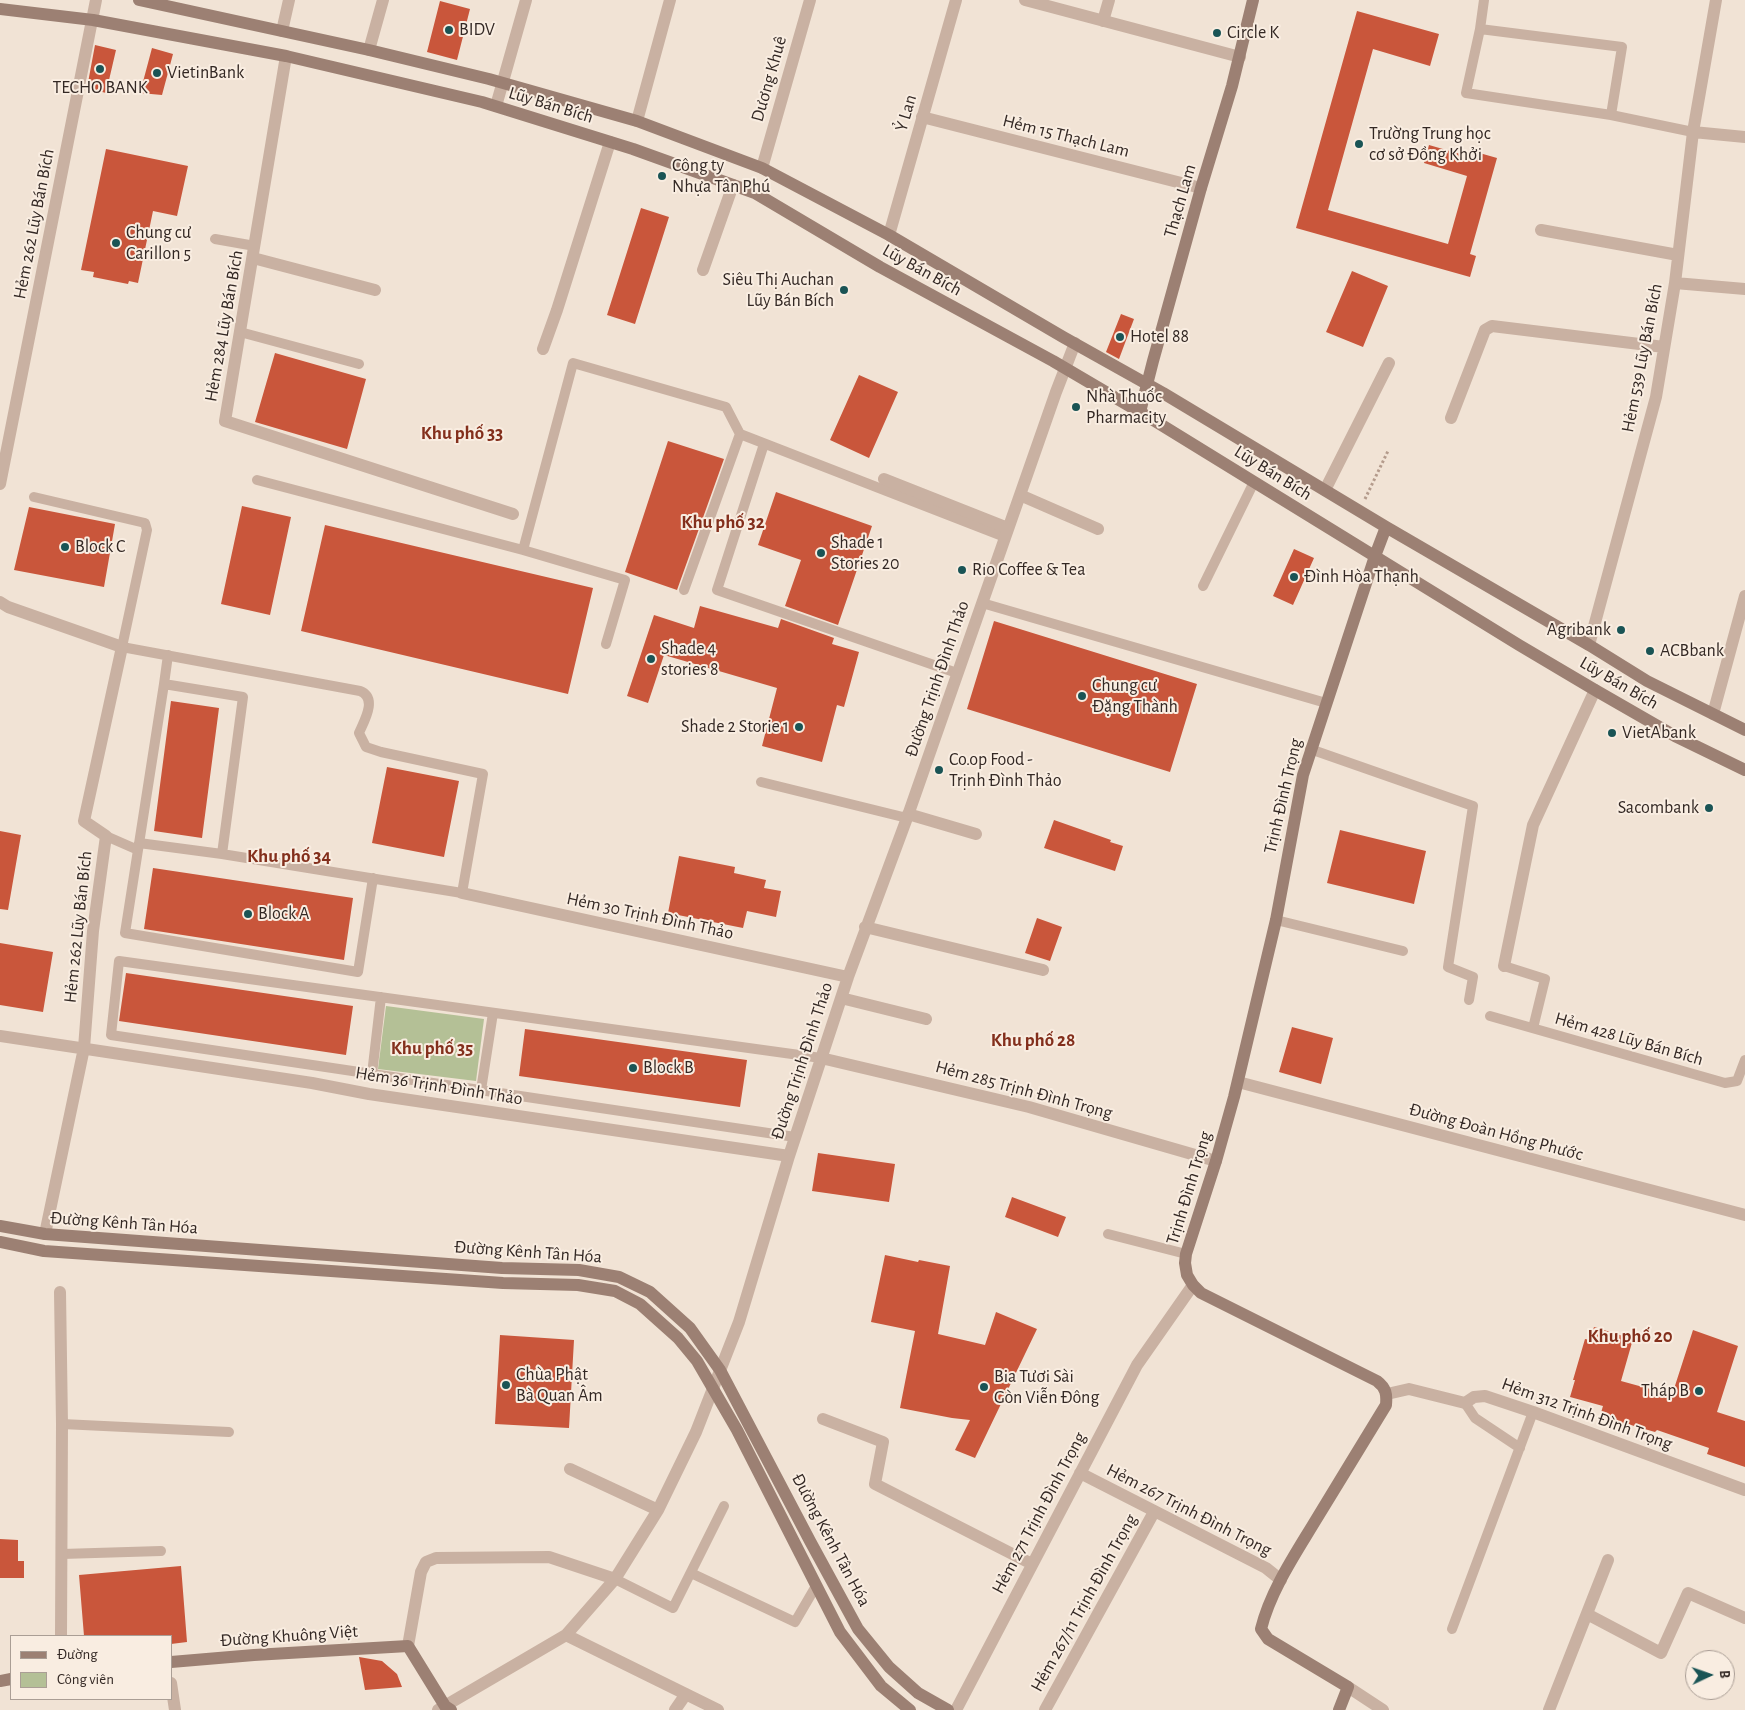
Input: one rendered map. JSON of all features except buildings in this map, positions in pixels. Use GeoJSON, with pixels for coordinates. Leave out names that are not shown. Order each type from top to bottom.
{"type":"FeatureCollection","features":[{"type":"Feature","properties":{"kind":"street","name":"Hẻm 262 Lũy Bán Bích"},"geometry":{"type":"LineString","coordinates":[[0,484],[96,0]]}},
{"type":"Feature","properties":{"kind":"street","name":"Lũy Bán Bích"},"geometry":{"type":"LineString","coordinates":[[139,0],[370,50],[502,83],[636,121],[762,168],[889,234],[1148,384],[1647,681],[1745,730]]}},
{"type":"Feature","properties":{"kind":"street"},"geometry":{"type":"LineString","coordinates":[[282,31],[289,0]]}},
{"type":"Feature","properties":{"kind":"street"},"geometry":{"type":"LineString","coordinates":[[370,50],[383,0]]}},
{"type":"Feature","properties":{"kind":"street"},"geometry":{"type":"LineString","coordinates":[[496,106],[526,0]]}},
{"type":"Feature","properties":{"kind":"street"},"geometry":{"type":"LineString","coordinates":[[636,121],[670,0]]}},
{"type":"Feature","properties":{"kind":"street","name":"Dương Khuê"},"geometry":{"type":"LineString","coordinates":[[762,168],[810,0]]}},
{"type":"Feature","properties":{"kind":"street","name":"Ỷ Lan"},"geometry":{"type":"LineString","coordinates":[[889,234],[956,0]]}},
{"type":"Feature","properties":{"kind":"street"},"geometry":{"type":"LineString","coordinates":[[1025,0],[1240,57]]}},
{"type":"Feature","properties":{"kind":"street"},"geometry":{"type":"LineString","coordinates":[[1104,21],[1109,0]]}},
{"type":"Feature","properties":{"kind":"street","name":"Thạch Lam"},"geometry":{"type":"LineString","coordinates":[[1140,412],[1201,188],[1240,57],[1253,0]]}},
{"type":"Feature","properties":{"kind":"street","name":"Hẻm 539 Lũy Bán Bích"},"geometry":{"type":"LineString","coordinates":[[1589,645],[1656,396],[1675,283],[1693,132],[1716,0]]}},
{"type":"Feature","properties":{"kind":"street","name":"Lũy Bán Bích"},"geometry":{"type":"LineString","coordinates":[[0,9],[93,20],[286,56],[496,106],[610,142],[755,193],[880,267],[1065,368],[1140,412],[1595,690],[1675,736],[1745,770]]}},
{"type":"Feature","properties":{"kind":"street","name":"Hẻm 284 Lũy Bán Bích"},"geometry":{"type":"LineString","coordinates":[[286,56],[225,421],[513,514]]}},
{"type":"Feature","properties":{"kind":"street","name":"Hẻm 15 Thạch Lam"},"geometry":{"type":"LineString","coordinates":[[922,117],[1201,188]]}},
{"type":"Feature","properties":{"kind":"street"},"geometry":{"type":"LineString","coordinates":[[1693,132],[1745,137]]}},
{"type":"Feature","properties":{"kind":"street"},"geometry":{"type":"LineString","coordinates":[[543,349],[610,142]]}},
{"type":"Feature","properties":{"kind":"street"},"geometry":{"type":"LineString","coordinates":[[703,270],[733,185]]}},
{"type":"Feature","properties":{"kind":"street"},"geometry":{"type":"LineString","coordinates":[[1541,230],[1678,255]]}},
{"type":"Feature","properties":{"kind":"street"},"geometry":{"type":"LineString","coordinates":[[254,252],[375,290]]}},
{"type":"Feature","properties":{"kind":"street"},"geometry":{"type":"LineString","coordinates":[[1675,283],[1745,290]]}},
{"type":"Feature","properties":{"kind":"street"},"geometry":{"type":"LineString","coordinates":[[1451,418],[1485,330],[1492,326],[1664,347]]}},
{"type":"Feature","properties":{"kind":"street","name":"Đường Trịnh Đình Thảo"},"geometry":{"type":"LineString","coordinates":[[444,1709],[566,1635],[615,1578],[658,1510],[696,1432],[739,1322],[789,1156],[840,998],[907,816],[1075,343]]}},
{"type":"Feature","properties":{"kind":"street"},"geometry":{"type":"LineString","coordinates":[[1325,490],[1389,363]]}},
{"type":"Feature","properties":{"kind":"street"},"geometry":{"type":"LineString","coordinates":[[884,479],[1007,533]]}},
{"type":"Feature","properties":{"kind":"street"},"geometry":{"type":"LineString","coordinates":[[1020,495],[1098,529]]}},
{"type":"Feature","properties":{"kind":"street","name":"Trịnh Đình Trọng"},"geometry":{"type":"LineString","coordinates":[[1192,1285],[1187,1274],[1186,1254],[1216,1161],[1238,1082],[1276,920],[1302,775],[1386,527]]}},
{"type":"Feature","properties":{"kind":"street"},"geometry":{"type":"LineString","coordinates":[[1713,714],[1742,615],[1745,596]]}},
{"type":"Feature","properties":{"kind":"street"},"geometry":{"type":"LineString","coordinates":[[0,602],[8,607],[122,647]]}},
{"type":"Feature","properties":{"kind":"street","name":"Hẻm 262 Lũy Bán Bích"},"geometry":{"type":"LineString","coordinates":[[45,1234],[84,1048],[92,931],[106,836],[84,821],[122,647]]}},
{"type":"Feature","properties":{"kind":"street"},"geometry":{"type":"LineString","coordinates":[[1504,966],[1533,825],[1595,690]]}},
{"type":"Feature","properties":{"kind":"street"},"geometry":{"type":"LineString","coordinates":[[907,816],[976,834]]}},
{"type":"Feature","properties":{"kind":"street","name":"Hẻm 30 Trịnh Đình Thảo"},"geometry":{"type":"LineString","coordinates":[[462,893],[848,977]]}},
{"type":"Feature","properties":{"kind":"street"},"geometry":{"type":"LineString","coordinates":[[865,927],[1043,970]]}},
{"type":"Feature","properties":{"kind":"street"},"geometry":{"type":"LineString","coordinates":[[840,998],[926,1019]]}},
{"type":"Feature","properties":{"kind":"street","name":"Hẻm 36 Trịnh Đình Thảo"},"geometry":{"type":"LineString","coordinates":[[0,1036],[789,1156]]}},
{"type":"Feature","properties":{"kind":"street","name":"Hẻm 285 Trịnh Đình Trọng"},"geometry":{"type":"LineString","coordinates":[[821,1058],[1029,1107],[1216,1161]]}},
{"type":"Feature","properties":{"kind":"street","name":"Đường Đoàn Hồng Phước"},"geometry":{"type":"LineString","coordinates":[[1238,1082],[1745,1215]]}},
{"type":"Feature","properties":{"kind":"street","name":"Đường Kênh Tân Hóa"},"geometry":{"type":"LineString","coordinates":[[0,1226],[62,1236],[502,1268],[579,1270],[620,1276],[650,1292],[690,1328],[720,1370],[858,1628],[888,1668],[918,1693],[948,1710]]}},
{"type":"Feature","properties":{"kind":"street"},"geometry":{"type":"LineString","coordinates":[[59,1251],[63,1249],[65,1244],[62,1236]]}},
{"type":"Feature","properties":{"kind":"street"},"geometry":{"type":"LineString","coordinates":[[87,1253],[82,1245],[88,1238]]}},
{"type":"Feature","properties":{"kind":"street","name":"Đường Kênh Tân Hóa"},"geometry":{"type":"LineString","coordinates":[[0,1242],[44,1251],[493,1282],[578,1285],[615,1291],[640,1304],[678,1338],[697,1361],[738,1430],[840,1632],[881,1686],[910,1710]]}},
{"type":"Feature","properties":{"kind":"street"},"geometry":{"type":"LineString","coordinates":[[1192,1285],[1211,1299],[1377,1381],[1383,1386],[1387,1394],[1386,1405],[1281,1580],[1264,1615],[1261,1629],[1268,1639],[1383,1710]]}},
{"type":"Feature","properties":{"kind":"street","name":"Hẻm 271 Trịnh Đình Trọng"},"geometry":{"type":"LineString","coordinates":[[956,1710],[1137,1365],[1192,1285]]}},
{"type":"Feature","properties":{"kind":"street"},"geometry":{"type":"LineString","coordinates":[[60,1292],[62,1424],[61,1635]]}},
{"type":"Feature","properties":{"kind":"street","name":"Hẻm 312 Trịnh Đình Trọng"},"geometry":{"type":"LineString","coordinates":[[1387,1394],[1409,1389],[1465,1403],[1474,1397],[1485,1396],[1745,1490]]}},
{"type":"Feature","properties":{"kind":"street"},"geometry":{"type":"LineString","coordinates":[[823,1419],[884,1442],[875,1484],[1032,1564]]}},
{"type":"Feature","properties":{"kind":"street"},"geometry":{"type":"LineString","coordinates":[[570,1469],[658,1510]]}},
{"type":"Feature","properties":{"kind":"street","name":"Hẻm 267 Trịnh Đình Trọng"},"geometry":{"type":"LineString","coordinates":[[1080,1473],[1266,1568],[1281,1580]]}},
{"type":"Feature","properties":{"kind":"street","name":"Hẻm 267/11 Trịnh Đình Trọng"},"geometry":{"type":"LineString","coordinates":[[1045,1710],[1154,1512]]}},
{"type":"Feature","properties":{"kind":"street"},"geometry":{"type":"LineString","coordinates":[[444,1709],[408,1646],[420,1572],[426,1562],[436,1558],[550,1557],[615,1578]]}},
{"type":"Feature","properties":{"kind":"street"},"geometry":{"type":"LineString","coordinates":[[1549,1710],[1608,1560]]}},
{"type":"Feature","properties":{"kind":"street"},"geometry":{"type":"LineString","coordinates":[[1587,1614],[1661,1653],[1688,1593],[1745,1618]]}},
{"type":"Feature","properties":{"kind":"street"},"geometry":{"type":"LineString","coordinates":[[566,1635],[718,1710]]}},
{"type":"Feature","properties":{"kind":"street","name":"Đường Khuông Việt"},"geometry":{"type":"LineString","coordinates":[[172,1662],[408,1646]]}},
{"type":"Feature","properties":{"kind":"street"},"geometry":{"type":"LineString","coordinates":[[1339,1710],[1348,1687]]}},
{"type":"Feature","properties":{"kind":"street"},"geometry":{"type":"LineString","coordinates":[[172,1690],[175,1710]]}},
{"type":"Feature","properties":{"kind":"street"},"geometry":{"type":"LineString","coordinates":[[675,1710],[686,1694]]}},
{"type":"Feature","properties":{"kind":"lane"},"geometry":{"type":"LineString","coordinates":[[1484,0],[1480,29],[1466,93],[1611,115],[1693,132]]}},
{"type":"Feature","properties":{"kind":"lane"},"geometry":{"type":"LineString","coordinates":[[1480,29],[1622,48],[1611,115]]}},
{"type":"Feature","properties":{"kind":"lane"},"geometry":{"type":"LineString","coordinates":[[215,239],[254,252]]}},
{"type":"Feature","properties":{"kind":"lane"},"geometry":{"type":"LineString","coordinates":[[240,332],[359,364]]}},
{"type":"Feature","properties":{"kind":"lane"},"geometry":{"type":"LineString","coordinates":[[523,550],[573,363],[726,407],[740,434],[1007,533]]}},
{"type":"Feature","properties":{"kind":"lane"},"geometry":{"type":"LineString","coordinates":[[684,590],[740,434]]}},
{"type":"Feature","properties":{"kind":"lane"},"geometry":{"type":"LineString","coordinates":[[764,444],[718,590],[957,672]]}},
{"type":"Feature","properties":{"kind":"lane"},"geometry":{"type":"LineString","coordinates":[[257,480],[523,550],[624,580],[606,644]]}},
{"type":"Feature","properties":{"kind":"lane"},"geometry":{"type":"LineString","coordinates":[[1203,586],[1254,482]]}},
{"type":"Feature","properties":{"kind":"lane"},"geometry":{"type":"LineString","coordinates":[[34,497],[147,525],[122,647],[366,694],[369,705],[359,734],[366,747],[381,752],[484,774],[462,893]]}},
{"type":"Feature","properties":{"kind":"lane"},"geometry":{"type":"LineString","coordinates":[[982,603],[1326,703]]}},
{"type":"Feature","properties":{"kind":"lane"},"geometry":{"type":"LineString","coordinates":[[168,655],[125,933],[358,972],[373,878]]}},
{"type":"Feature","properties":{"kind":"lane"},"geometry":{"type":"LineString","coordinates":[[164,684],[243,697],[222,854]]}},
{"type":"Feature","properties":{"kind":"lane"},"geometry":{"type":"LineString","coordinates":[[1310,749],[1473,806],[1448,967],[1473,977],[1469,1000]]}},
{"type":"Feature","properties":{"kind":"lane"},"geometry":{"type":"LineString","coordinates":[[761,782],[907,816]]}},
{"type":"Feature","properties":{"kind":"lane","name":"Hẻm 30 Trịnh Đình Thảo"},"geometry":{"type":"LineString","coordinates":[[106,836],[138,846],[222,854],[462,893]]}},
{"type":"Feature","properties":{"kind":"lane"},"geometry":{"type":"LineString","coordinates":[[1276,920],[1403,951]]}},
{"type":"Feature","properties":{"kind":"lane"},"geometry":{"type":"LineString","coordinates":[[795,1137],[111,1035],[119,961],[821,1058]]}},
{"type":"Feature","properties":{"kind":"lane"},"geometry":{"type":"LineString","coordinates":[[1504,966],[1545,979],[1533,1028]]}},
{"type":"Feature","properties":{"kind":"lane"},"geometry":{"type":"LineString","coordinates":[[372,1074],[381,997]]}},
{"type":"Feature","properties":{"kind":"lane"},"geometry":{"type":"LineString","coordinates":[[481,1090],[493,1013]]}},
{"type":"Feature","properties":{"kind":"lane","name":"Hẻm 428 Lũy Bán Bích"},"geometry":{"type":"LineString","coordinates":[[1490,1016],[1725,1083],[1741,1084],[1745,1060]]}},
{"type":"Feature","properties":{"kind":"lane"},"geometry":{"type":"LineString","coordinates":[[1108,1234],[1186,1254]]}},
{"type":"Feature","properties":{"kind":"lane"},"geometry":{"type":"LineString","coordinates":[[1465,1403],[1475,1418],[1520,1448]]}},
{"type":"Feature","properties":{"kind":"lane"},"geometry":{"type":"LineString","coordinates":[[1452,1629],[1533,1412]]}},
{"type":"Feature","properties":{"kind":"lane"},"geometry":{"type":"LineString","coordinates":[[62,1424],[229,1432]]}},
{"type":"Feature","properties":{"kind":"lane"},"geometry":{"type":"LineString","coordinates":[[615,1578],[673,1608],[724,1506]]}},
{"type":"Feature","properties":{"kind":"lane"},"geometry":{"type":"LineString","coordinates":[[62,1554],[161,1551]]}},
{"type":"Feature","properties":{"kind":"lane"},"geometry":{"type":"LineString","coordinates":[[691,1573],[795,1622],[816,1586]]}},
{"type":"Feature","properties":{"kind":"path"},"geometry":{"type":"LineString","coordinates":[[1359,511],[1388,451]]}},
{"type":"Feature","properties":{"kind":"green space"},"geometry":{"type":"Polygon","coordinates":[[[386,1006],[484,1019],[476,1081],[378,1069],[386,1006]]]}},
{"type":"Feature","properties":{"kind":"place","name":"BIDV"},"geometry":{"type":"Point","coordinates":[449,30]}},
{"type":"Feature","properties":{"kind":"place","name":"Circle K"},"geometry":{"type":"Point","coordinates":[1217,33]}},
{"type":"Feature","properties":{"kind":"place","name":"TECHO BANK"},"geometry":{"type":"Point","coordinates":[100,69]}},
{"type":"Feature","properties":{"kind":"place","name":"VietinBank"},"geometry":{"type":"Point","coordinates":[157,73]}},
{"type":"Feature","properties":{"kind":"place","name":"Trường Trung học cơ sở Đồng Khởi"},"geometry":{"type":"Point","coordinates":[1359,144]}},
{"type":"Feature","properties":{"kind":"place","name":"Công ty Nhựa Tân Phú"},"geometry":{"type":"Point","coordinates":[662,176]}},
{"type":"Feature","properties":{"kind":"place","name":"Chung cư Carillon 5"},"geometry":{"type":"Point","coordinates":[116,243]}},
{"type":"Feature","properties":{"kind":"place","name":"Siêu Thị Auchan Lũy Bán Bích"},"geometry":{"type":"Point","coordinates":[844,290]}},
{"type":"Feature","properties":{"kind":"place","name":"Hotel 88"},"geometry":{"type":"Point","coordinates":[1120,337]}},
{"type":"Feature","properties":{"kind":"place","name":"Nhà Thuốc Pharmacity"},"geometry":{"type":"Point","coordinates":[1076,407]}},
{"type":"Feature","properties":{"kind":"place","name":"Block C"},"geometry":{"type":"Point","coordinates":[65,547]}},
{"type":"Feature","properties":{"kind":"place","name":"Shade 1 Stories 20"},"geometry":{"type":"Point","coordinates":[821,553]}},
{"type":"Feature","properties":{"kind":"place","name":"Rio Coffee & Tea"},"geometry":{"type":"Point","coordinates":[962,570]}},
{"type":"Feature","properties":{"kind":"place","name":"Đình Hòa Thạnh"},"geometry":{"type":"Point","coordinates":[1294,577]}},
{"type":"Feature","properties":{"kind":"place","name":"Agribank"},"geometry":{"type":"Point","coordinates":[1621,630]}},
{"type":"Feature","properties":{"kind":"place","name":"ACBbank"},"geometry":{"type":"Point","coordinates":[1650,651]}},
{"type":"Feature","properties":{"kind":"place","name":"Shade 4 stories 8"},"geometry":{"type":"Point","coordinates":[651,659]}},
{"type":"Feature","properties":{"kind":"place","name":"Chung cư Đặng Thành"},"geometry":{"type":"Point","coordinates":[1082,696]}},
{"type":"Feature","properties":{"kind":"place","name":"Shade 2 Storie 1"},"geometry":{"type":"Point","coordinates":[799,727]}},
{"type":"Feature","properties":{"kind":"place","name":"VietAbank"},"geometry":{"type":"Point","coordinates":[1612,733]}},
{"type":"Feature","properties":{"kind":"place","name":"Co.op Food - Trịnh Đình Thảo"},"geometry":{"type":"Point","coordinates":[939,770]}},
{"type":"Feature","properties":{"kind":"place","name":"Sacombank"},"geometry":{"type":"Point","coordinates":[1709,808]}},
{"type":"Feature","properties":{"kind":"place","name":"Block A"},"geometry":{"type":"Point","coordinates":[248,914]}},
{"type":"Feature","properties":{"kind":"place","name":"Block B"},"geometry":{"type":"Point","coordinates":[633,1068]}},
{"type":"Feature","properties":{"kind":"place","name":"Chùa Phật Bà Quan Âm"},"geometry":{"type":"Point","coordinates":[506,1385]}},
{"type":"Feature","properties":{"kind":"place","name":"Bia Tươi Sài Gòn Viễn Đông"},"geometry":{"type":"Point","coordinates":[984,1387]}},
{"type":"Feature","properties":{"kind":"place","name":"Tháp B"},"geometry":{"type":"Point","coordinates":[1699,1391]}},
{"type":"Feature","properties":{"kind":"district","name":"Khu phố 33"},"geometry":{"type":"Point","coordinates":[462,433]}},
{"type":"Feature","properties":{"kind":"district","name":"Khu phố 32"},"geometry":{"type":"Point","coordinates":[723,522]}},
{"type":"Feature","properties":{"kind":"district","name":"Khu phố 34"},"geometry":{"type":"Point","coordinates":[289,856]}},
{"type":"Feature","properties":{"kind":"district","name":"Khu phố 28"},"geometry":{"type":"Point","coordinates":[1033,1040]}},
{"type":"Feature","properties":{"kind":"district","name":"Khu phố 35"},"geometry":{"type":"Point","coordinates":[432,1048]}},
{"type":"Feature","properties":{"kind":"district","name":"Khu phố 20"},"geometry":{"type":"Point","coordinates":[1630,1336]}}]}
